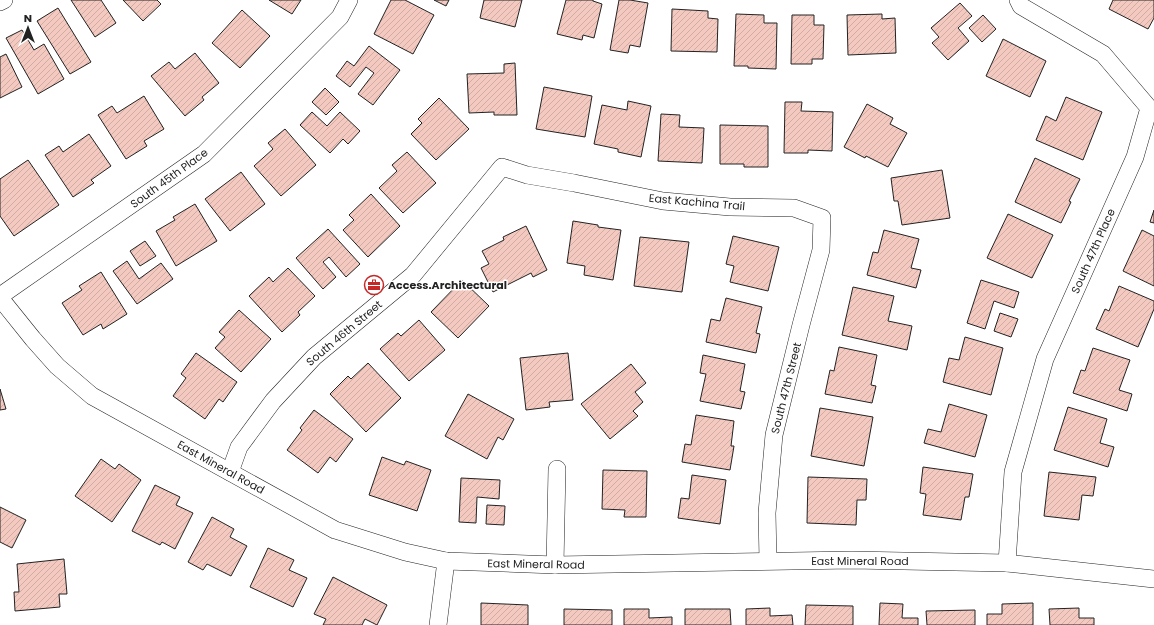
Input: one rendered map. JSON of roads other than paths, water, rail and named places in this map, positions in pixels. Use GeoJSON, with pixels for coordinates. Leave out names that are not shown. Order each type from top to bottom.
{"type":"FeatureCollection","features":[{"type":"Feature","properties":{"kind":"street"},"geometry":{"type":"LineString","coordinates":[[0,2],[4,0]]}},
{"type":"Feature","properties":{"kind":"street","name":"South 45th Place"},"geometry":{"type":"LineString","coordinates":[[0,297],[204,154],[340,17],[349,0]]}},
{"type":"Feature","properties":{"kind":"street","name":"South 47th Place"},"geometry":{"type":"LineString","coordinates":[[1007,563],[1013,472],[1045,360],[1135,157],[1149,108],[1103,54],[1021,6],[1018,0]]}},
{"type":"Feature","properties":{"kind":"street","name":"East Kachina Trail"},"geometry":{"type":"LineString","coordinates":[[502,167],[527,175],[663,201],[730,207],[794,208],[822,218]]}},
{"type":"Feature","properties":{"kind":"street","name":"South 46th Street"},"geometry":{"type":"LineString","coordinates":[[230,472],[239,447],[273,400],[314,357],[413,275],[502,167]]}},
{"type":"Feature","properties":{"kind":"street","name":"South 47th Street"},"geometry":{"type":"LineString","coordinates":[[768,560],[767,513],[774,435],[821,250],[822,218]]}},
{"type":"Feature","properties":{"kind":"street","name":"East Mineral Road"},"geometry":{"type":"LineString","coordinates":[[0,297],[33,339],[58,366],[92,396],[335,530],[405,552],[446,561],[555,565],[768,560],[1007,563],[1154,579]]}},
{"type":"Feature","properties":{"kind":"street"},"geometry":{"type":"LineString","coordinates":[[555,565],[557,469]]}},
{"type":"Feature","properties":{"kind":"street"},"geometry":{"type":"LineString","coordinates":[[438,625],[446,561]]}},
{"type":"Feature","properties":{"kind":"place","name":"Access.Architectural"},"geometry":{"type":"Point","coordinates":[374,285]}}]}
